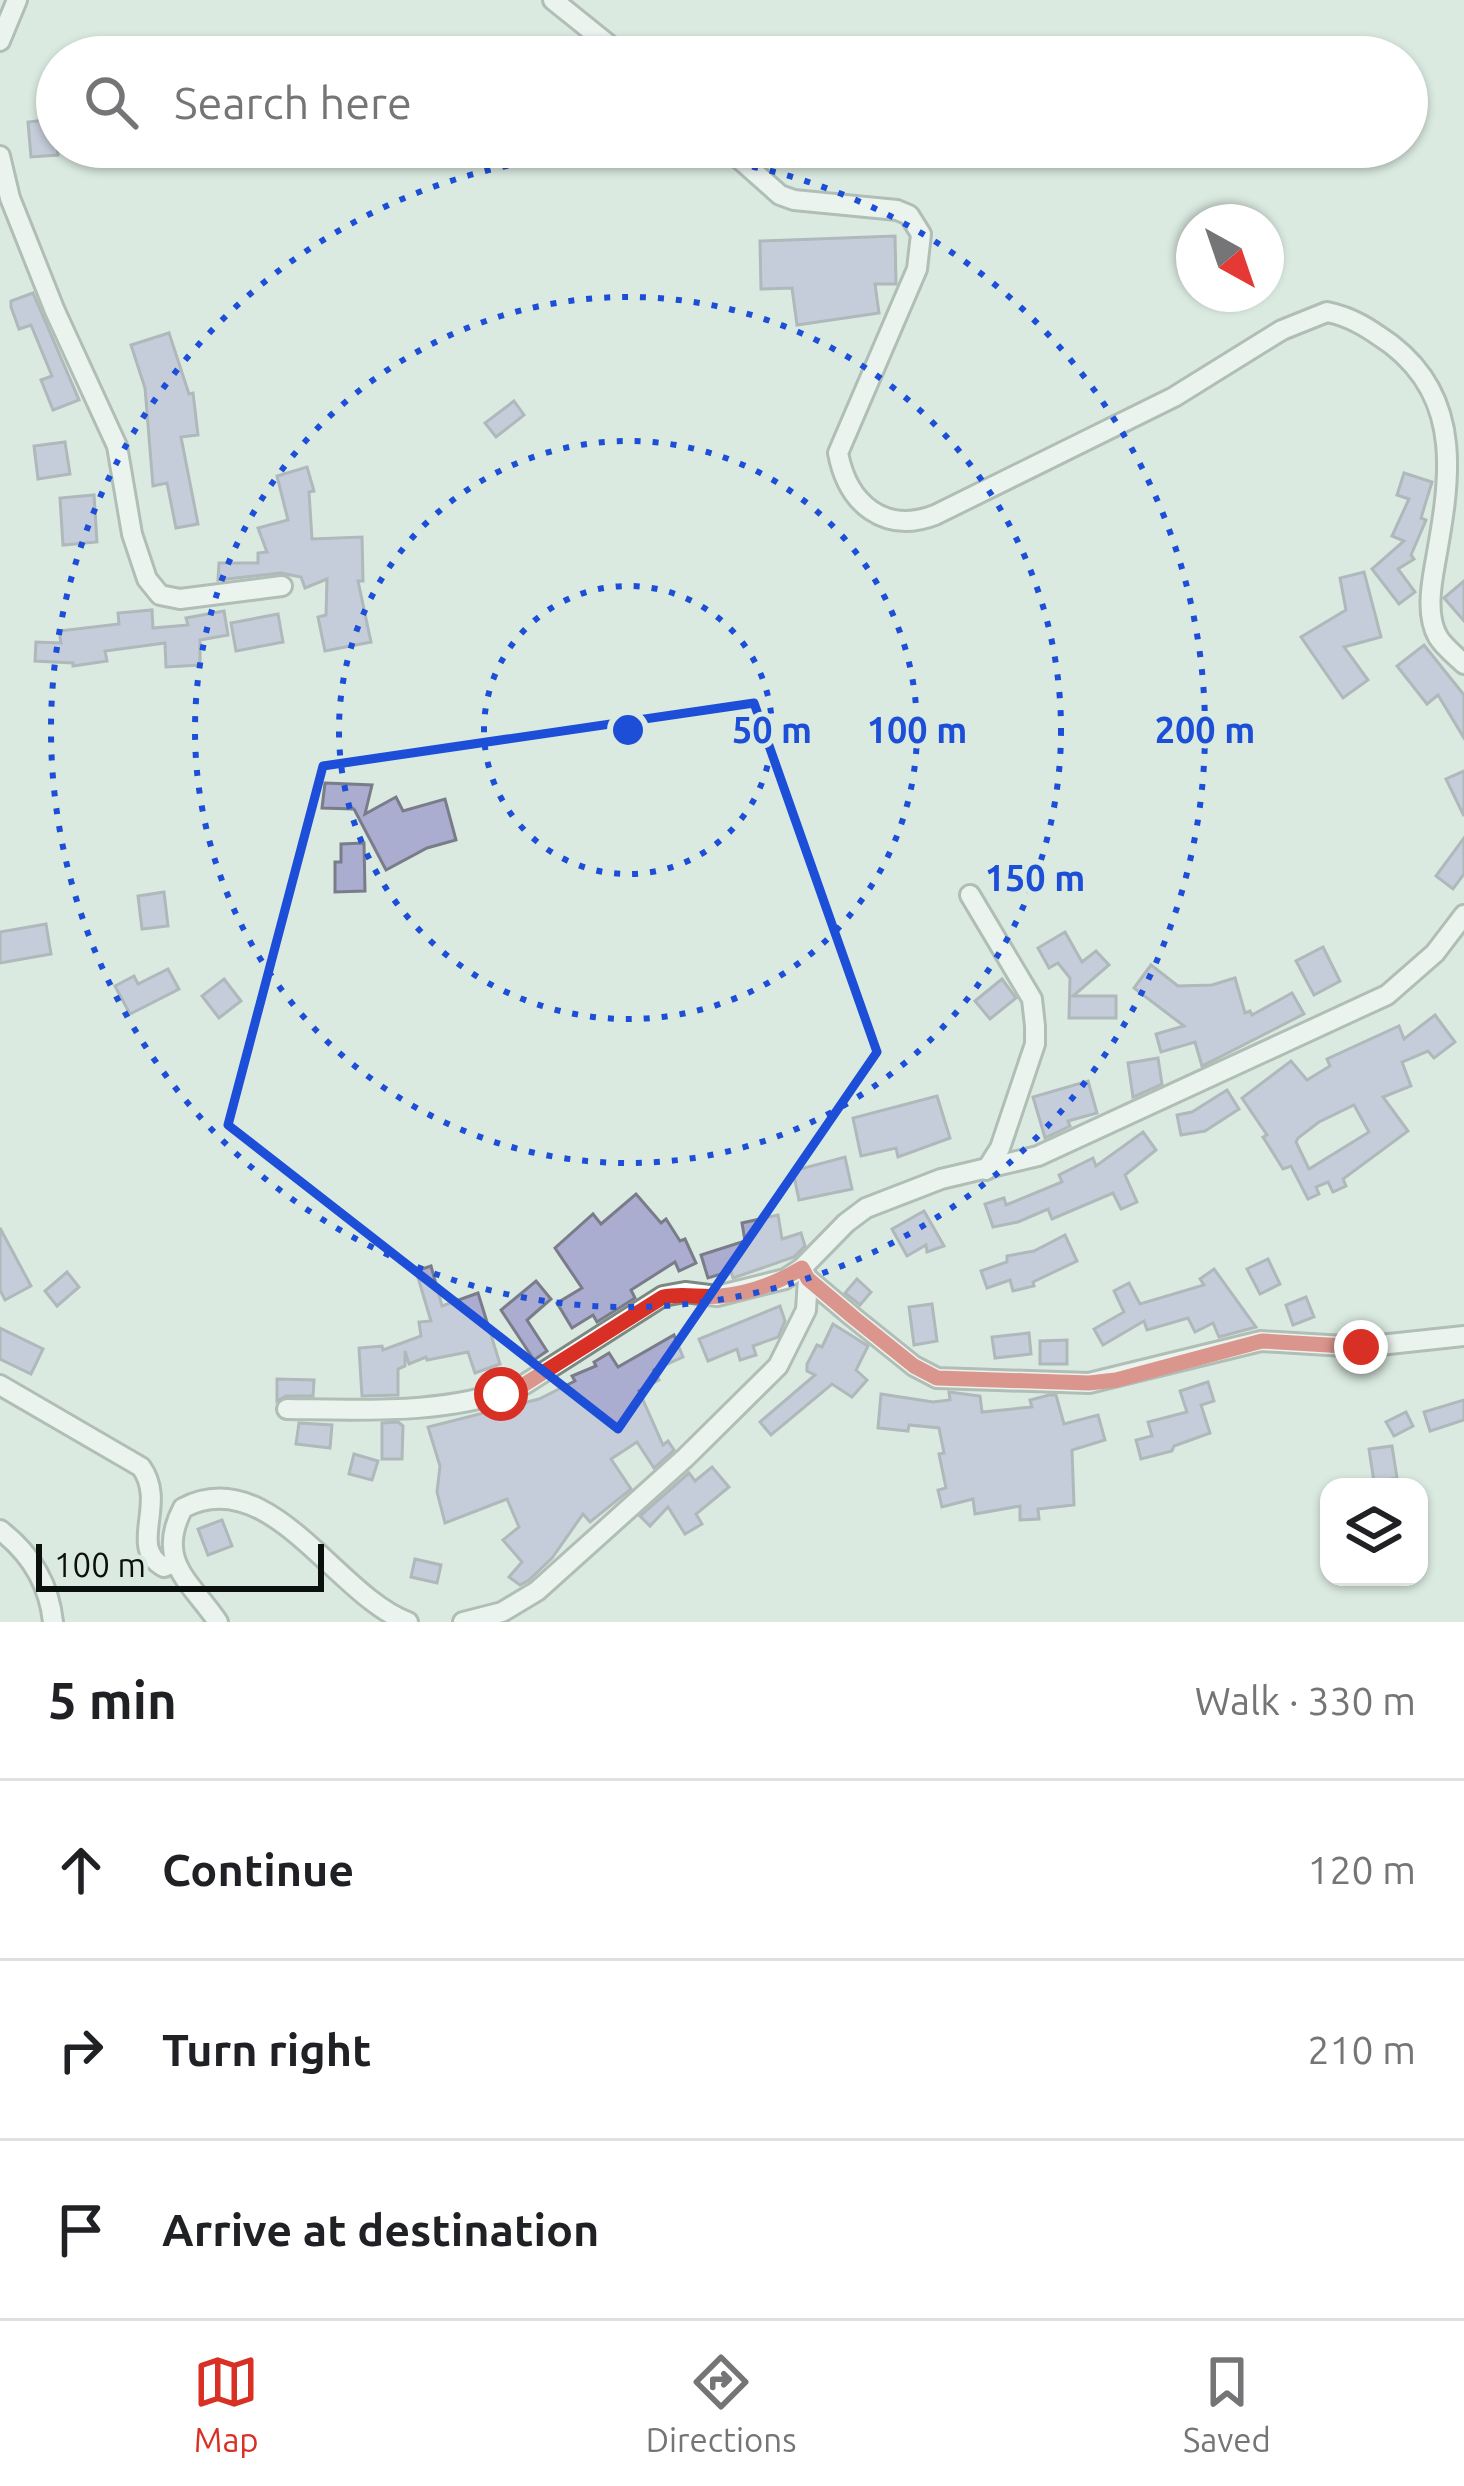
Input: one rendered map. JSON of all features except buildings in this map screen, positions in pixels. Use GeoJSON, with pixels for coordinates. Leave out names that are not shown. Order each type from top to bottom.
{"type":"FeatureCollection","features":[{"type":"Feature","properties":{"kind":"street"},"geometry":{"type":"LineString","coordinates":[[0,41],[16,0]]}},
{"type":"Feature","properties":{"kind":"street"},"geometry":{"type":"LineString","coordinates":[[553,0],[598,36]]}},
{"type":"Feature","properties":{"kind":"street"},"geometry":{"type":"LineString","coordinates":[[0,156],[10,198],[40,273],[117,446],[132,534],[152,588],[180,599],[282,586]]}},
{"type":"Feature","properties":{"kind":"street"},"geometry":{"type":"LineString","coordinates":[[750,168],[780,195],[898,210],[909,215],[921,234],[917,269],[838,453],[855,494],[868,512],[883,520],[916,522],[935,515],[1174,397],[1282,331],[1327,312],[1359,323],[1414,360],[1430,377],[1452,449],[1430,603],[1438,636],[1464,664]]}},
{"type":"Feature","properties":{"kind":"street"},"geometry":{"type":"LineString","coordinates":[[970,895],[1032,999],[1035,1026],[1035,1044],[1000,1148],[986,1170]]}},
{"type":"Feature","properties":{"kind":"street"},"geometry":{"type":"LineString","coordinates":[[287,1409],[372,1410],[501,1394],[525,1384],[663,1297],[685,1292],[717,1296],[805,1274],[846,1222],[866,1208],[911,1189],[1037,1156],[1387,995],[1435,953],[1464,915]]}},
{"type":"Feature","properties":{"kind":"street"},"geometry":{"type":"LineString","coordinates":[[805,1274],[914,1366],[937,1378],[1089,1383],[1262,1341],[1377,1347],[1464,1336]]}},
{"type":"Feature","properties":{"kind":"street"},"geometry":{"type":"LineString","coordinates":[[463,1622],[502,1612],[537,1591],[742,1402],[789,1350],[806,1310],[805,1274]]}},
{"type":"Feature","properties":{"kind":"street"},"geometry":{"type":"LineString","coordinates":[[0,1385],[141,1467],[152,1485],[147,1545],[156,1563],[164,1567],[174,1563]]}},
{"type":"Feature","properties":{"kind":"street"},"geometry":{"type":"LineString","coordinates":[[218,1622],[174,1563],[172,1551],[183,1508],[209,1498],[249,1503],[293,1532],[353,1587],[408,1622]]}},
{"type":"Feature","properties":{"kind":"street"},"geometry":{"type":"LineString","coordinates":[[0,1530],[17,1543],[46,1587],[53,1622]]}},
{"type":"Feature","properties":{"kind":"highlighted area"},"geometry":{"type":"Polygon","coordinates":[[[754,703],[877,1052],[618,1429],[228,1125],[323,766],[754,703]]]}},
{"type":"Feature","properties":{"kind":"route"},"geometry":{"type":"LineString","coordinates":[[501,1394],[525,1384],[663,1297],[685,1292],[717,1296],[762,1287],[802,1268],[808,1279],[853,1317],[914,1366],[937,1378],[1089,1383],[1262,1341],[1361,1347]]}}]}
